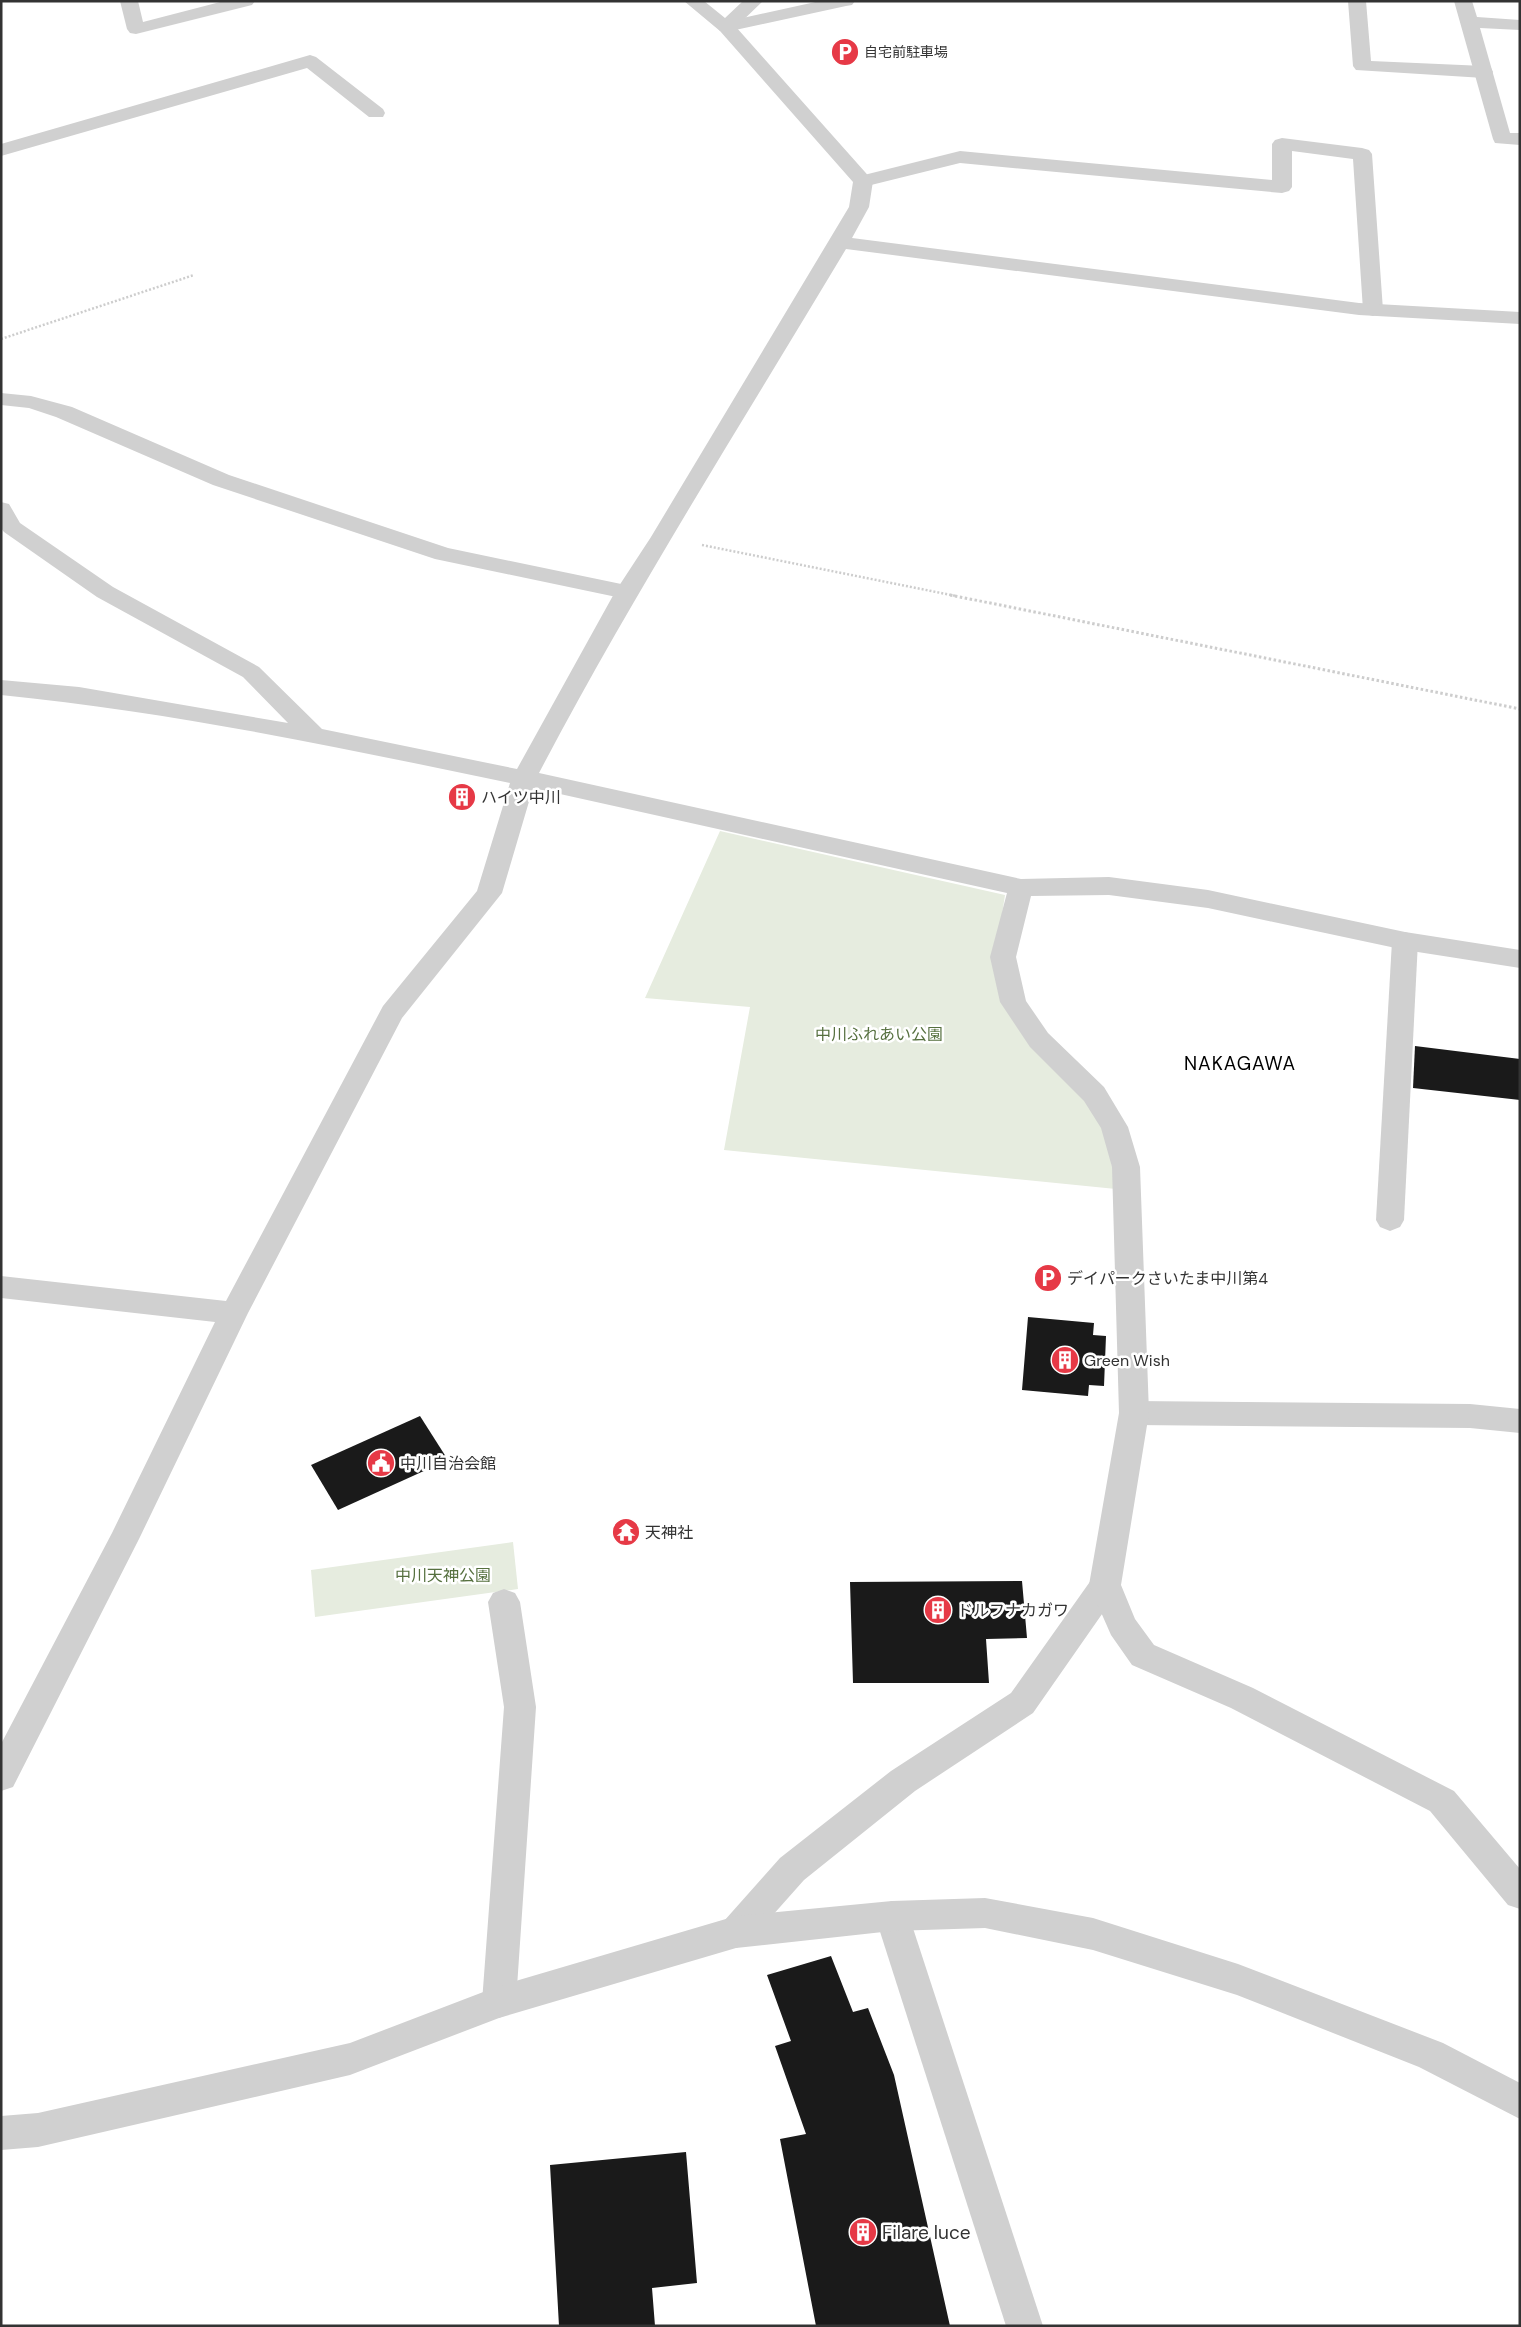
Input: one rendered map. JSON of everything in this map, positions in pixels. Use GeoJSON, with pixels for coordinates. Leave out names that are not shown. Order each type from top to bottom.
{"type":"FeatureCollection","features":[{"type":"Feature","properties":{"kind":"street"},"geometry":{"type":"LineString","coordinates":[[129,1],[136,29],[246,1]]}},
{"type":"Feature","properties":{"kind":"street"},"geometry":{"type":"LineString","coordinates":[[693,1],[726,27],[864,181]]}},
{"type":"Feature","properties":{"kind":"street"},"geometry":{"type":"LineString","coordinates":[[726,27],[754,1]]}},
{"type":"Feature","properties":{"kind":"street"},"geometry":{"type":"LineString","coordinates":[[726,27],[846,1]]}},
{"type":"Feature","properties":{"kind":"street"},"geometry":{"type":"LineString","coordinates":[[1357,1],[1362,66],[1484,72]]}},
{"type":"Feature","properties":{"kind":"street"},"geometry":{"type":"LineString","coordinates":[[1463,1],[1502,139],[1520,139]]}},
{"type":"Feature","properties":{"kind":"street"},"geometry":{"type":"LineString","coordinates":[[1470,22],[1520,25]]}},
{"type":"Feature","properties":{"kind":"street"},"geometry":{"type":"LineString","coordinates":[[1,150],[310,61],[376,113]]}},
{"type":"Feature","properties":{"kind":"street"},"geometry":{"type":"LineString","coordinates":[[864,181],[960,157],[1282,187],[1282,144],[1362,154],[1373,310]]}},
{"type":"Feature","properties":{"kind":"street"},"geometry":{"type":"LineString","coordinates":[[1,1777],[124,1540],[234,1313],[392,1013],[490,894],[524,778],[626,592],[662,537],[840,242],[859,207],[864,181]]}},
{"type":"Feature","properties":{"kind":"street"},"geometry":{"type":"LineString","coordinates":[[840,242],[1373,310],[1520,318]]}},
{"type":"Feature","properties":{"kind":"street"},"geometry":{"type":"LineString","coordinates":[[1,399],[31,402],[64,412],[221,480],[443,554],[626,592]]}},
{"type":"Feature","properties":{"kind":"street"},"geometry":{"type":"LineString","coordinates":[[1,509],[12,527],[105,592],[251,672],[314,735]]}},
{"type":"Feature","properties":{"kind":"street"},"geometry":{"type":"LineString","coordinates":[[1,688],[79,695],[314,735],[524,778],[1021,888],[1109,886],[1208,899],[1405,941],[1520,959]]}},
{"type":"Feature","properties":{"kind":"street"},"geometry":{"type":"LineString","coordinates":[[736,1932],[792,1869],[903,1781],[1022,1702],[1105,1585],[1134,1413],[1126,1167],[1114,1127],[1094,1094],[1039,1040],[1013,1002],[1003,957],[1021,888]]}},
{"type":"Feature","properties":{"kind":"street"},"geometry":{"type":"LineString","coordinates":[[1390,1220],[1405,941]]}},
{"type":"Feature","properties":{"kind":"street"},"geometry":{"type":"LineString","coordinates":[[1,1287],[234,1313]]}},
{"type":"Feature","properties":{"kind":"street"},"geometry":{"type":"LineString","coordinates":[[1134,1413],[1470,1416],[1520,1421]]}},
{"type":"Feature","properties":{"kind":"street"},"geometry":{"type":"LineString","coordinates":[[1105,1585],[1122,1626],[1143,1655],[1242,1698],[1442,1801],[1520,1894]]}},
{"type":"Feature","properties":{"kind":"street"},"geometry":{"type":"LineString","coordinates":[[499,2002],[520,1707],[504,1602]]}},
{"type":"Feature","properties":{"kind":"street"},"geometry":{"type":"LineString","coordinates":[[1,2133],[38,2130],[350,2059],[499,2002],[736,1932],[892,1916],[985,1913],[1093,1934],[1238,1980],[1431,2054],[1520,2102]]}},
{"type":"Feature","properties":{"kind":"street"},"geometry":{"type":"LineString","coordinates":[[892,1916],[1025,2326]]}},
{"type":"Feature","properties":{"kind":"path"},"geometry":{"type":"LineString","coordinates":[[1,339],[194,275]]}},
{"type":"Feature","properties":{"kind":"path"},"geometry":{"type":"LineString","coordinates":[[662,537],[1520,709]]}},
{"type":"Feature","properties":{"kind":"green space","name":"中川ふれあい公園"},"geometry":{"type":"Polygon","coordinates":[[[720,831],[1005,895],[995,960],[1105,1126],[1116,1189],[724,1150],[750,1007],[645,998],[720,831]]]}},
{"type":"Feature","properties":{"kind":"green space","name":"中川天神公園"},"geometry":{"type":"Polygon","coordinates":[[[513,1542],[518,1589],[315,1617],[311,1570],[513,1542]]]}},
{"type":"Feature","properties":{"kind":"building"},"geometry":{"type":"Polygon","coordinates":[[[1415,1046],[1520,1059],[1520,1100],[1413,1088],[1415,1046]]]}},
{"type":"Feature","properties":{"kind":"building","name":"Green Wish"},"geometry":{"type":"Polygon","coordinates":[[[1028,1317],[1094,1323],[1093,1335],[1106,1336],[1104,1386],[1089,1385],[1088,1396],[1022,1390],[1028,1317]]]}},
{"type":"Feature","properties":{"kind":"building"},"geometry":{"type":"Polygon","coordinates":[[[420,1416],[448,1460],[338,1510],[311,1465],[420,1416]]]}},
{"type":"Feature","properties":{"kind":"building","name":"ドルフナカガワ"},"geometry":{"type":"Polygon","coordinates":[[[1022,1581],[1027,1638],[986,1639],[989,1683],[853,1683],[850,1582],[1022,1581]]]}},
{"type":"Feature","properties":{"kind":"building","name":"Filare luce"},"geometry":{"type":"Polygon","coordinates":[[[831,1956],[853,2012],[868,2008],[894,2075],[950,2326],[816,2326],[780,2139],[806,2134],[775,2046],[791,2041],[767,1975],[831,1956]]]}},
{"type":"Feature","properties":{"kind":"building"},"geometry":{"type":"Polygon","coordinates":[[[686,2152],[697,2283],[652,2288],[655,2326],[559,2326],[550,2165],[686,2152]]]}},
{"type":"Feature","properties":{"kind":"place","name":"自宅前駐車場"},"geometry":{"type":"Point","coordinates":[845,52]}},
{"type":"Feature","properties":{"kind":"place","name":"ハイツ中川"},"geometry":{"type":"Point","coordinates":[462,797]}},
{"type":"Feature","properties":{"kind":"place","name":"デイパークさいたま中川第4"},"geometry":{"type":"Point","coordinates":[1048,1278]}},
{"type":"Feature","properties":{"kind":"place","name":"Green Wish"},"geometry":{"type":"Point","coordinates":[1065,1360]}},
{"type":"Feature","properties":{"kind":"place","name":"中川自治会館"},"geometry":{"type":"Point","coordinates":[381,1463]}},
{"type":"Feature","properties":{"kind":"place","name":"天神社"},"geometry":{"type":"Point","coordinates":[626,1532]}},
{"type":"Feature","properties":{"kind":"place","name":"ドルフナカガワ"},"geometry":{"type":"Point","coordinates":[938,1610]}},
{"type":"Feature","properties":{"kind":"place","name":"Filare luce"},"geometry":{"type":"Point","coordinates":[863,2232]}},
{"type":"Feature","properties":{"kind":"district","name":"NAKAGAWA"},"geometry":{"type":"Point","coordinates":[1240,1063]}}]}
